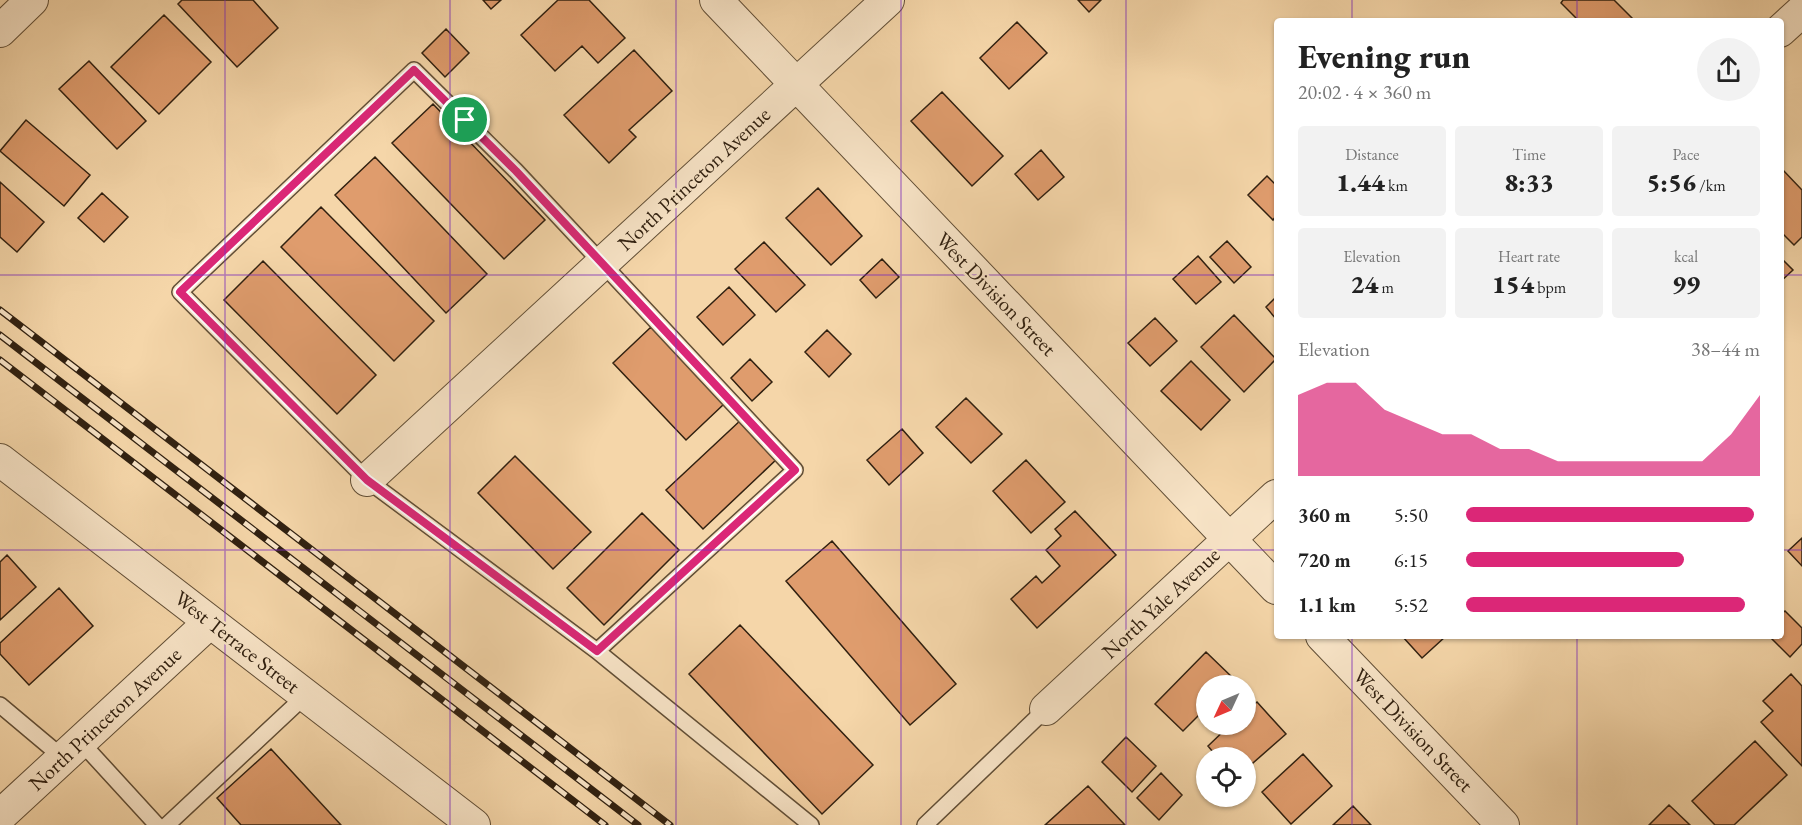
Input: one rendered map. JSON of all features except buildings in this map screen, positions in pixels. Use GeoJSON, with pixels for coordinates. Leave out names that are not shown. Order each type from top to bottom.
{"type":"FeatureCollection","features":[{"type":"Feature","properties":{"kind":"street"},"geometry":{"type":"LineString","coordinates":[[0,31],[32,0]]}},
{"type":"Feature","properties":{"kind":"street","name":"West Division Street"},"geometry":{"type":"LineString","coordinates":[[716,0],[1274,586]]}},
{"type":"Feature","properties":{"kind":"street","name":"North Princeton Avenue"},"geometry":{"type":"LineString","coordinates":[[367,480],[888,0]]}},
{"type":"Feature","properties":{"kind":"street"},"geometry":{"type":"LineString","coordinates":[[1784,27],[1802,11]]}},
{"type":"Feature","properties":{"kind":"street","name":"West Terrace Street"},"geometry":{"type":"LineString","coordinates":[[0,460],[474,825]]}},
{"type":"Feature","properties":{"kind":"street","name":"North Yale Avenue"},"geometry":{"type":"LineString","coordinates":[[1046,709],[1274,498]]}},
{"type":"Feature","properties":{"kind":"street","name":"North Princeton Avenue"},"geometry":{"type":"LineString","coordinates":[[0,816],[210,622]]}},
{"type":"Feature","properties":{"kind":"street","name":"West Division Street"},"geometry":{"type":"LineString","coordinates":[[1325,639],[1503,825]]}},
{"type":"Feature","properties":{"kind":"lane"},"geometry":{"type":"LineString","coordinates":[[597,651],[795,470],[603,262],[516,171],[414,70],[180,292],[367,480],[597,651],[811,825]]}},
{"type":"Feature","properties":{"kind":"lane"},"geometry":{"type":"LineString","coordinates":[[167,825],[306,695]]}},
{"type":"Feature","properties":{"kind":"lane"},"geometry":{"type":"LineString","coordinates":[[0,705],[71,749],[157,825]]}},
{"type":"Feature","properties":{"kind":"lane"},"geometry":{"type":"LineString","coordinates":[[926,825],[1046,709]]}},
{"type":"Feature","properties":{"kind":"railway"},"geometry":{"type":"LineString","coordinates":[[0,310],[670,825]]}},
{"type":"Feature","properties":{"kind":"railway"},"geometry":{"type":"LineString","coordinates":[[0,335],[638,825]]}},
{"type":"Feature","properties":{"kind":"railway"},"geometry":{"type":"LineString","coordinates":[[0,360],[605,825]]}},
{"type":"Feature","properties":{"kind":"route"},"geometry":{"type":"LineString","coordinates":[[414,70],[465,120],[603,262],[795,470],[597,651],[367,480],[180,292],[414,70]]}}]}
